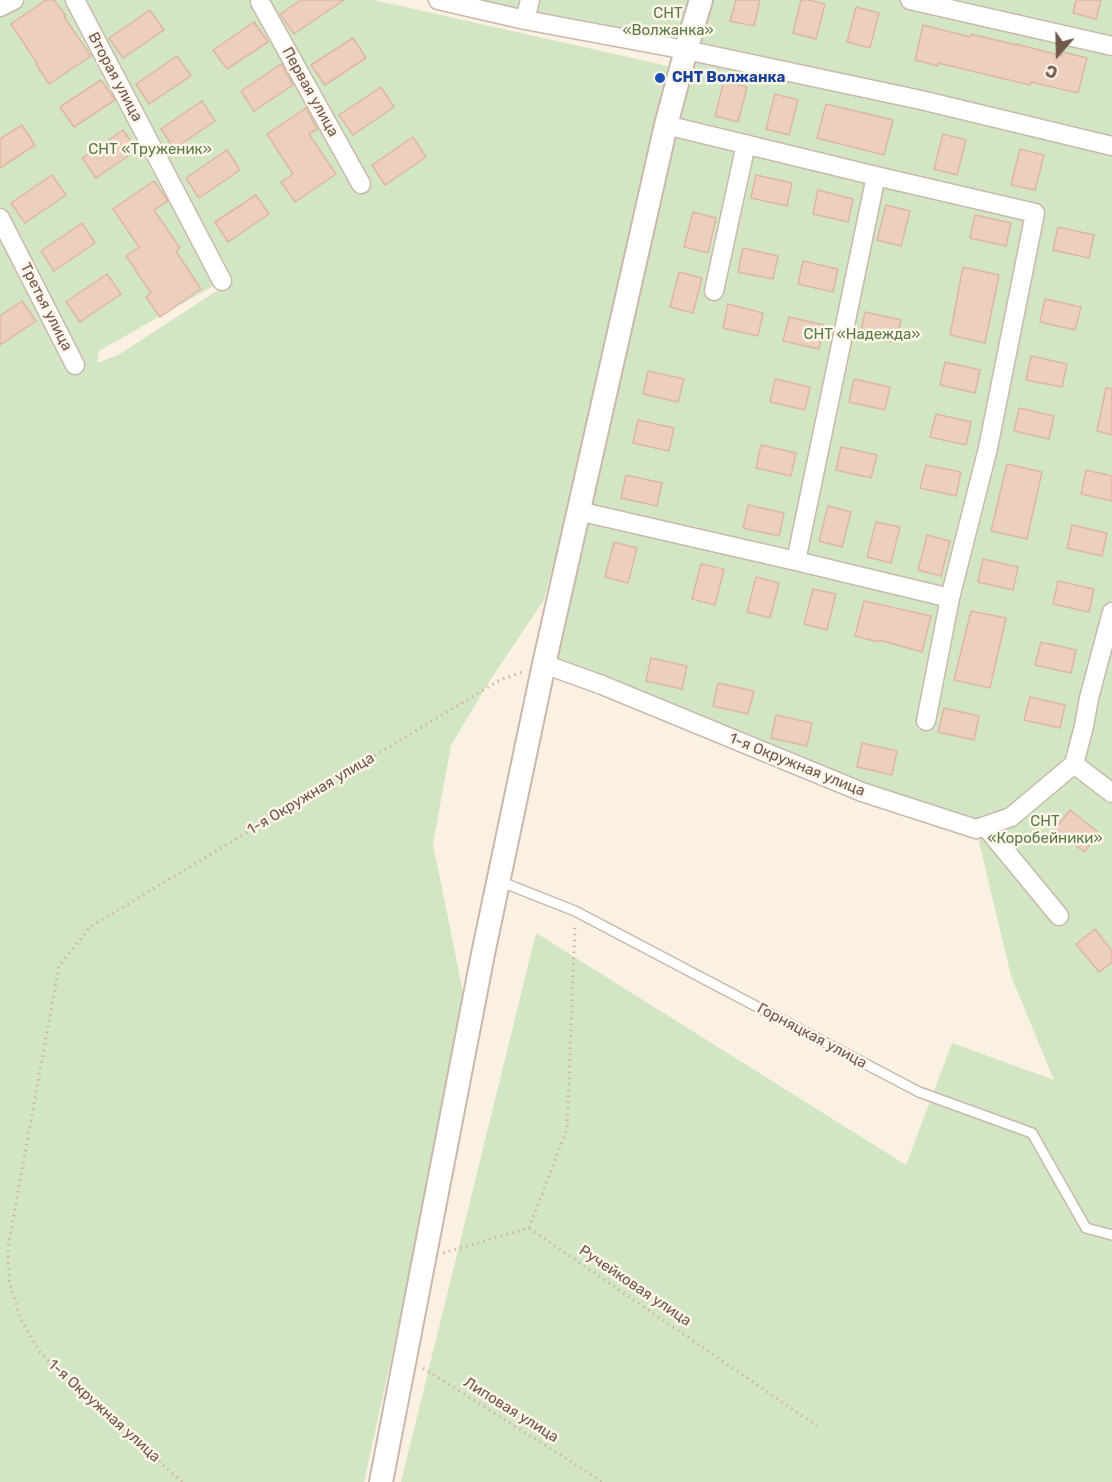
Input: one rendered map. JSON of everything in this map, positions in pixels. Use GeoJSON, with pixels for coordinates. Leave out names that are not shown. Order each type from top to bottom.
{"type":"FeatureCollection","features":[{"type":"Feature","properties":{"kind":"street"},"geometry":{"type":"LineString","coordinates":[[0,8],[14,0]]}},
{"type":"Feature","properties":{"kind":"street","name":"Вторая улица"},"geometry":{"type":"LineString","coordinates":[[75,0],[222,281]]}},
{"type":"Feature","properties":{"kind":"street","name":"Первая улица"},"geometry":{"type":"LineString","coordinates":[[260,0],[361,184]]}},
{"type":"Feature","properties":{"kind":"street"},"geometry":{"type":"LineString","coordinates":[[438,0],[525,20],[686,50],[921,100],[1112,146]]}},
{"type":"Feature","properties":{"kind":"street"},"geometry":{"type":"LineString","coordinates":[[525,20],[530,0]]}},
{"type":"Feature","properties":{"kind":"street"},"geometry":{"type":"LineString","coordinates":[[381,1482],[481,965],[544,664],[666,125],[701,0]]}},
{"type":"Feature","properties":{"kind":"street"},"geometry":{"type":"LineString","coordinates":[[910,0],[1112,46]]}},
{"type":"Feature","properties":{"kind":"street"},"geometry":{"type":"LineString","coordinates":[[666,125],[1035,213],[988,448],[950,598],[926,721]]}},
{"type":"Feature","properties":{"kind":"street"},"geometry":{"type":"LineString","coordinates":[[714,291],[746,144]]}},
{"type":"Feature","properties":{"kind":"street"},"geometry":{"type":"LineString","coordinates":[[796,561],[876,176]]}},
{"type":"Feature","properties":{"kind":"street","name":"Третья улица"},"geometry":{"type":"LineString","coordinates":[[0,218],[75,365]]}},
{"type":"Feature","properties":{"kind":"street"},"geometry":{"type":"LineString","coordinates":[[578,510],[950,598]]}},
{"type":"Feature","properties":{"kind":"street"},"geometry":{"type":"LineString","coordinates":[[1112,613],[1074,764],[1112,793]]}},
{"type":"Feature","properties":{"kind":"street","name":"1-я Окружная улица"},"geometry":{"type":"LineString","coordinates":[[544,664],[862,792],[976,830],[1011,817],[1074,764]]}},
{"type":"Feature","properties":{"kind":"street"},"geometry":{"type":"LineString","coordinates":[[986,826],[1059,916]]}},
{"type":"Feature","properties":{"kind":"lane","name":"Горняцкая улица"},"geometry":{"type":"LineString","coordinates":[[499,881],[576,911],[919,1092],[1032,1133],[1086,1228],[1112,1235]]}},
{"type":"Feature","properties":{"kind":"path","name":"1-я Окружная улица"},"geometry":{"type":"LineString","coordinates":[[182,1482],[41,1354],[20,1318],[9,1280],[8,1247],[59,966],[90,927],[500,680],[544,664]]}},
{"type":"Feature","properties":{"kind":"path"},"geometry":{"type":"LineString","coordinates":[[424,1259],[529,1228],[567,1129],[576,911]]}},
{"type":"Feature","properties":{"kind":"path","name":"Ручейковая улица"},"geometry":{"type":"LineString","coordinates":[[529,1228],[817,1426]]}},
{"type":"Feature","properties":{"kind":"path","name":"Липовая улица"},"geometry":{"type":"LineString","coordinates":[[406,1358],[603,1482]]}},
{"type":"Feature","properties":{"kind":"green space","name":"СНТ «Труженик»"},"geometry":{"type":"Polygon","coordinates":[[[0,0],[374,0],[672,67],[605,365],[544,600],[489,682],[451,745],[433,844],[467,1012],[364,1482],[0,1482],[0,0]],[[222,281],[99,351],[97,363],[120,354],[224,286],[222,281]]]}},
{"type":"Feature","properties":{"kind":"green space"},"geometry":{"type":"Polygon","coordinates":[[[451,0],[1112,0],[1112,1482],[401,1482],[536,933],[906,1165],[952,1043],[1054,1080],[1011,976],[976,829],[544,664],[686,50],[451,0]]]}},
{"type":"Feature","properties":{"kind":"building"},"geometry":{"type":"Polygon","coordinates":[[[46,0],[54,0],[91,56],[49,84],[11,24],[46,0]]]}},
{"type":"Feature","properties":{"kind":"building"},"geometry":{"type":"Polygon","coordinates":[[[301,0],[344,0],[294,34],[280,14],[301,0]]]}},
{"type":"Feature","properties":{"kind":"building"},"geometry":{"type":"Polygon","coordinates":[[[736,0],[760,0],[754,26],[730,21],[736,0]]]}},
{"type":"Feature","properties":{"kind":"building"},"geometry":{"type":"Polygon","coordinates":[[[801,0],[825,4],[816,39],[793,33],[801,0]]]}},
{"type":"Feature","properties":{"kind":"building"},"geometry":{"type":"Polygon","coordinates":[[[1076,0],[1101,0],[1096,19],[1073,13],[1076,0]]]}},
{"type":"Feature","properties":{"kind":"building"},"geometry":{"type":"Polygon","coordinates":[[[856,7],[879,13],[870,48],[847,42],[856,7]]]}},
{"type":"Feature","properties":{"kind":"building"},"geometry":{"type":"Polygon","coordinates":[[[150,10],[164,30],[123,58],[109,38],[150,10]]]}},
{"type":"Feature","properties":{"kind":"building"},"geometry":{"type":"Polygon","coordinates":[[[254,22],[268,42],[227,69],[213,50],[254,22]]]}},
{"type":"Feature","properties":{"kind":"building"},"geometry":{"type":"Polygon","coordinates":[[[923,25],[1062,56],[1063,52],[1087,58],[1078,93],[915,60],[923,25]]]}},
{"type":"Feature","properties":{"kind":"building"},"geometry":{"type":"Polygon","coordinates":[[[353,38],[366,58],[325,85],[311,65],[353,38]]]}},
{"type":"Feature","properties":{"kind":"building"},"geometry":{"type":"Polygon","coordinates":[[[177,56],[191,76],[149,104],[136,84],[177,56]]]}},
{"type":"Feature","properties":{"kind":"building"},"geometry":{"type":"Polygon","coordinates":[[[281,64],[293,85],[254,111],[241,91],[281,64]]]}},
{"type":"Feature","properties":{"kind":"building"},"geometry":{"type":"Polygon","coordinates":[[[101,80],[115,100],[74,127],[60,107],[101,80]]]}},
{"type":"Feature","properties":{"kind":"building"},"geometry":{"type":"Polygon","coordinates":[[[724,81],[747,87],[738,122],[715,116],[724,81]]]}},
{"type":"Feature","properties":{"kind":"building"},"geometry":{"type":"Polygon","coordinates":[[[381,87],[394,107],[353,135],[339,115],[381,87]]]}},
{"type":"Feature","properties":{"kind":"building"},"geometry":{"type":"Polygon","coordinates":[[[775,94],[798,100],[789,135],[766,129],[775,94]]]}},
{"type":"Feature","properties":{"kind":"building"},"geometry":{"type":"Polygon","coordinates":[[[202,101],[215,121],[174,149],[161,129],[202,101]]]}},
{"type":"Feature","properties":{"kind":"building"},"geometry":{"type":"Polygon","coordinates":[[[826,104],[893,120],[884,155],[817,138],[826,104]]]}},
{"type":"Feature","properties":{"kind":"building"},"geometry":{"type":"Polygon","coordinates":[[[306,108],[317,129],[309,134],[336,174],[295,202],[281,182],[293,174],[267,134],[306,108]]]}},
{"type":"Feature","properties":{"kind":"building"},"geometry":{"type":"Polygon","coordinates":[[[22,125],[35,145],[0,168],[0,139],[22,125]]]}},
{"type":"Feature","properties":{"kind":"building"},"geometry":{"type":"Polygon","coordinates":[[[123,130],[137,150],[96,178],[82,158],[123,130]]]}},
{"type":"Feature","properties":{"kind":"building"},"geometry":{"type":"Polygon","coordinates":[[[943,134],[966,140],[957,175],[934,169],[943,134]]]}},
{"type":"Feature","properties":{"kind":"building"},"geometry":{"type":"Polygon","coordinates":[[[413,137],[426,157],[385,185],[372,165],[413,137]]]}},
{"type":"Feature","properties":{"kind":"building"},"geometry":{"type":"Polygon","coordinates":[[[1020,149],[1044,155],[1035,190],[1011,185],[1020,149]]]}},
{"type":"Feature","properties":{"kind":"building"},"geometry":{"type":"Polygon","coordinates":[[[227,150],[240,170],[199,198],[186,178],[227,150]]]}},
{"type":"Feature","properties":{"kind":"building"},"geometry":{"type":"Polygon","coordinates":[[[52,175],[66,195],[25,223],[11,203],[52,175]]]}},
{"type":"Feature","properties":{"kind":"building"},"geometry":{"type":"Polygon","coordinates":[[[756,175],[792,183],[787,206],[751,198],[756,175]]]}},
{"type":"Feature","properties":{"kind":"building"},"geometry":{"type":"Polygon","coordinates":[[[154,181],[168,201],[154,210],[180,248],[176,251],[201,289],[160,317],[146,297],[151,293],[126,256],[139,247],[113,209],[154,181]]]}},
{"type":"Feature","properties":{"kind":"building"},"geometry":{"type":"Polygon","coordinates":[[[818,190],[853,199],[848,222],[813,214],[818,190]]]}},
{"type":"Feature","properties":{"kind":"building"},"geometry":{"type":"Polygon","coordinates":[[[256,195],[269,214],[228,242],[215,222],[256,195]]]}},
{"type":"Feature","properties":{"kind":"building"},"geometry":{"type":"Polygon","coordinates":[[[886,205],[910,211],[901,246],[877,240],[886,205]]]}},
{"type":"Feature","properties":{"kind":"building"},"geometry":{"type":"Polygon","coordinates":[[[693,212],[716,218],[708,253],[684,247],[693,212]]]}},
{"type":"Feature","properties":{"kind":"building"},"geometry":{"type":"Polygon","coordinates":[[[975,215],[1011,223],[1006,246],[970,238],[975,215]]]}},
{"type":"Feature","properties":{"kind":"building"},"geometry":{"type":"Polygon","coordinates":[[[82,223],[95,243],[54,271],[41,251],[82,223]]]}},
{"type":"Feature","properties":{"kind":"building"},"geometry":{"type":"Polygon","coordinates":[[[1058,227],[1094,235],[1089,258],[1053,250],[1058,227]]]}},
{"type":"Feature","properties":{"kind":"building"},"geometry":{"type":"Polygon","coordinates":[[[743,248],[778,256],[773,279],[738,272],[743,248]]]}},
{"type":"Feature","properties":{"kind":"building"},"geometry":{"type":"Polygon","coordinates":[[[803,261],[838,269],[833,292],[798,284],[803,261]]]}},
{"type":"Feature","properties":{"kind":"building"},"geometry":{"type":"Polygon","coordinates":[[[963,267],[999,275],[985,343],[950,335],[963,267]]]}},
{"type":"Feature","properties":{"kind":"building"},"geometry":{"type":"Polygon","coordinates":[[[679,272],[702,278],[693,313],[670,307],[679,272]]]}},
{"type":"Feature","properties":{"kind":"building"},"geometry":{"type":"Polygon","coordinates":[[[107,274],[121,294],[80,322],[66,302],[107,274]]]}},
{"type":"Feature","properties":{"kind":"building"},"geometry":{"type":"Polygon","coordinates":[[[1045,299],[1081,307],[1075,330],[1040,322],[1045,299]]]}},
{"type":"Feature","properties":{"kind":"building"},"geometry":{"type":"Polygon","coordinates":[[[22,301],[36,321],[0,345],[0,316],[22,301]]]}},
{"type":"Feature","properties":{"kind":"building"},"geometry":{"type":"Polygon","coordinates":[[[728,304],[763,313],[758,336],[723,328],[728,304]]]}},
{"type":"Feature","properties":{"kind":"building"},"geometry":{"type":"Polygon","coordinates":[[[865,312],[901,320],[896,343],[860,335],[865,312]]]}},
{"type":"Feature","properties":{"kind":"building"},"geometry":{"type":"Polygon","coordinates":[[[789,317],[824,325],[819,349],[783,341],[789,317]]]}},
{"type":"Feature","properties":{"kind":"building"},"geometry":{"type":"Polygon","coordinates":[[[1031,356],[1067,364],[1062,387],[1026,380],[1031,356]]]}},
{"type":"Feature","properties":{"kind":"building"},"geometry":{"type":"Polygon","coordinates":[[[945,362],[980,370],[975,393],[940,385],[945,362]]]}},
{"type":"Feature","properties":{"kind":"building"},"geometry":{"type":"Polygon","coordinates":[[[648,371],[684,379],[678,402],[643,394],[648,371]]]}},
{"type":"Feature","properties":{"kind":"building"},"geometry":{"type":"Polygon","coordinates":[[[775,379],[810,387],[805,410],[770,402],[775,379]]]}},
{"type":"Feature","properties":{"kind":"building"},"geometry":{"type":"Polygon","coordinates":[[[854,379],[890,387],[885,410],[849,402],[854,379]]]}},
{"type":"Feature","properties":{"kind":"building"},"geometry":{"type":"Polygon","coordinates":[[[1106,388],[1112,389],[1112,435],[1097,431],[1106,388]]]}},
{"type":"Feature","properties":{"kind":"building"},"geometry":{"type":"Polygon","coordinates":[[[1019,408],[1054,416],[1049,439],[1014,431],[1019,408]]]}},
{"type":"Feature","properties":{"kind":"building"},"geometry":{"type":"Polygon","coordinates":[[[936,414],[971,422],[966,445],[930,437],[936,414]]]}},
{"type":"Feature","properties":{"kind":"building"},"geometry":{"type":"Polygon","coordinates":[[[638,420],[674,428],[669,451],[633,443],[638,420]]]}},
{"type":"Feature","properties":{"kind":"building"},"geometry":{"type":"Polygon","coordinates":[[[761,445],[796,453],[791,476],[756,468],[761,445]]]}},
{"type":"Feature","properties":{"kind":"building"},"geometry":{"type":"Polygon","coordinates":[[[841,447],[877,455],[871,478],[836,470],[841,447]]]}},
{"type":"Feature","properties":{"kind":"building"},"geometry":{"type":"Polygon","coordinates":[[[1007,464],[1042,472],[1027,539],[991,531],[1007,464]]]}},
{"type":"Feature","properties":{"kind":"building"},"geometry":{"type":"Polygon","coordinates":[[[926,465],[961,472],[956,496],[920,488],[926,465]]]}},
{"type":"Feature","properties":{"kind":"building"},"geometry":{"type":"Polygon","coordinates":[[[1086,470],[1112,476],[1112,501],[1081,494],[1086,470]]]}},
{"type":"Feature","properties":{"kind":"building"},"geometry":{"type":"Polygon","coordinates":[[[626,475],[662,483],[657,506],[621,498],[626,475]]]}},
{"type":"Feature","properties":{"kind":"building"},"geometry":{"type":"Polygon","coordinates":[[[748,505],[784,513],[779,536],[743,528],[748,505]]]}},
{"type":"Feature","properties":{"kind":"building"},"geometry":{"type":"Polygon","coordinates":[[[828,506],[851,512],[842,547],[819,541],[828,506]]]}},
{"type":"Feature","properties":{"kind":"building"},"geometry":{"type":"Polygon","coordinates":[[[876,522],[900,527],[891,563],[867,557],[876,522]]]}},
{"type":"Feature","properties":{"kind":"building"},"geometry":{"type":"Polygon","coordinates":[[[1072,525],[1107,533],[1102,556],[1067,548],[1072,525]]]}},
{"type":"Feature","properties":{"kind":"building"},"geometry":{"type":"Polygon","coordinates":[[[927,535],[950,541],[941,576],[918,570],[927,535]]]}},
{"type":"Feature","properties":{"kind":"building"},"geometry":{"type":"Polygon","coordinates":[[[614,542],[637,548],[628,583],[605,577],[614,542]]]}},
{"type":"Feature","properties":{"kind":"building"},"geometry":{"type":"Polygon","coordinates":[[[983,559],[1018,567],[1013,590],[978,582],[983,559]]]}},
{"type":"Feature","properties":{"kind":"building"},"geometry":{"type":"Polygon","coordinates":[[[701,564],[724,569],[715,605],[692,599],[701,564]]]}},
{"type":"Feature","properties":{"kind":"building"},"geometry":{"type":"Polygon","coordinates":[[[756,577],[779,583],[770,618],[747,612],[756,577]]]}},
{"type":"Feature","properties":{"kind":"building"},"geometry":{"type":"Polygon","coordinates":[[[1058,581],[1094,589],[1089,612],[1053,604],[1058,581]]]}},
{"type":"Feature","properties":{"kind":"building"},"geometry":{"type":"Polygon","coordinates":[[[813,589],[836,594],[827,630],[804,624],[813,589]]]}},
{"type":"Feature","properties":{"kind":"building"},"geometry":{"type":"Polygon","coordinates":[[[864,601],[931,616],[922,652],[855,636],[864,601]]]}},
{"type":"Feature","properties":{"kind":"building"},"geometry":{"type":"Polygon","coordinates":[[[971,611],[1006,618],[990,688],[954,680],[971,611]]]}},
{"type":"Feature","properties":{"kind":"building"},"geometry":{"type":"Polygon","coordinates":[[[1041,642],[1076,650],[1071,673],[1035,665],[1041,642]]]}},
{"type":"Feature","properties":{"kind":"building"},"geometry":{"type":"Polygon","coordinates":[[[651,658],[687,666],[682,689],[646,681],[651,658]]]}},
{"type":"Feature","properties":{"kind":"building"},"geometry":{"type":"Polygon","coordinates":[[[718,683],[754,691],[748,714],[713,706],[718,683]]]}},
{"type":"Feature","properties":{"kind":"building"},"geometry":{"type":"Polygon","coordinates":[[[1030,697],[1065,705],[1060,728],[1024,720],[1030,697]]]}},
{"type":"Feature","properties":{"kind":"building"},"geometry":{"type":"Polygon","coordinates":[[[944,708],[979,716],[974,740],[938,732],[944,708]]]}},
{"type":"Feature","properties":{"kind":"building"},"geometry":{"type":"Polygon","coordinates":[[[776,715],[812,723],[807,746],[771,738],[776,715]]]}},
{"type":"Feature","properties":{"kind":"building"},"geometry":{"type":"Polygon","coordinates":[[[862,743],[897,751],[892,775],[857,767],[862,743]]]}},
{"type":"Feature","properties":{"kind":"building"},"geometry":{"type":"Polygon","coordinates":[[[1070,810],[1099,833],[1084,852],[1055,829],[1070,810]]]}},
{"type":"Feature","properties":{"kind":"building"},"geometry":{"type":"Polygon","coordinates":[[[1095,929],[1112,951],[1112,962],[1099,972],[1076,944],[1095,929]]]}},
{"type":"Feature","properties":{"kind":"place","name":"СНТ Волжанка"},"geometry":{"type":"Point","coordinates":[660,78]}},
{"type":"Feature","properties":{"kind":"park label","name":"СНТ «Волжанка»"},"geometry":{"type":"Point","coordinates":[668,22]}},
{"type":"Feature","properties":{"kind":"park label","name":"СНТ «Надежда»"},"geometry":{"type":"Point","coordinates":[862,335]}},
{"type":"Feature","properties":{"kind":"park label","name":"СНТ «Коробейники»"},"geometry":{"type":"Point","coordinates":[1045,830]}}]}
